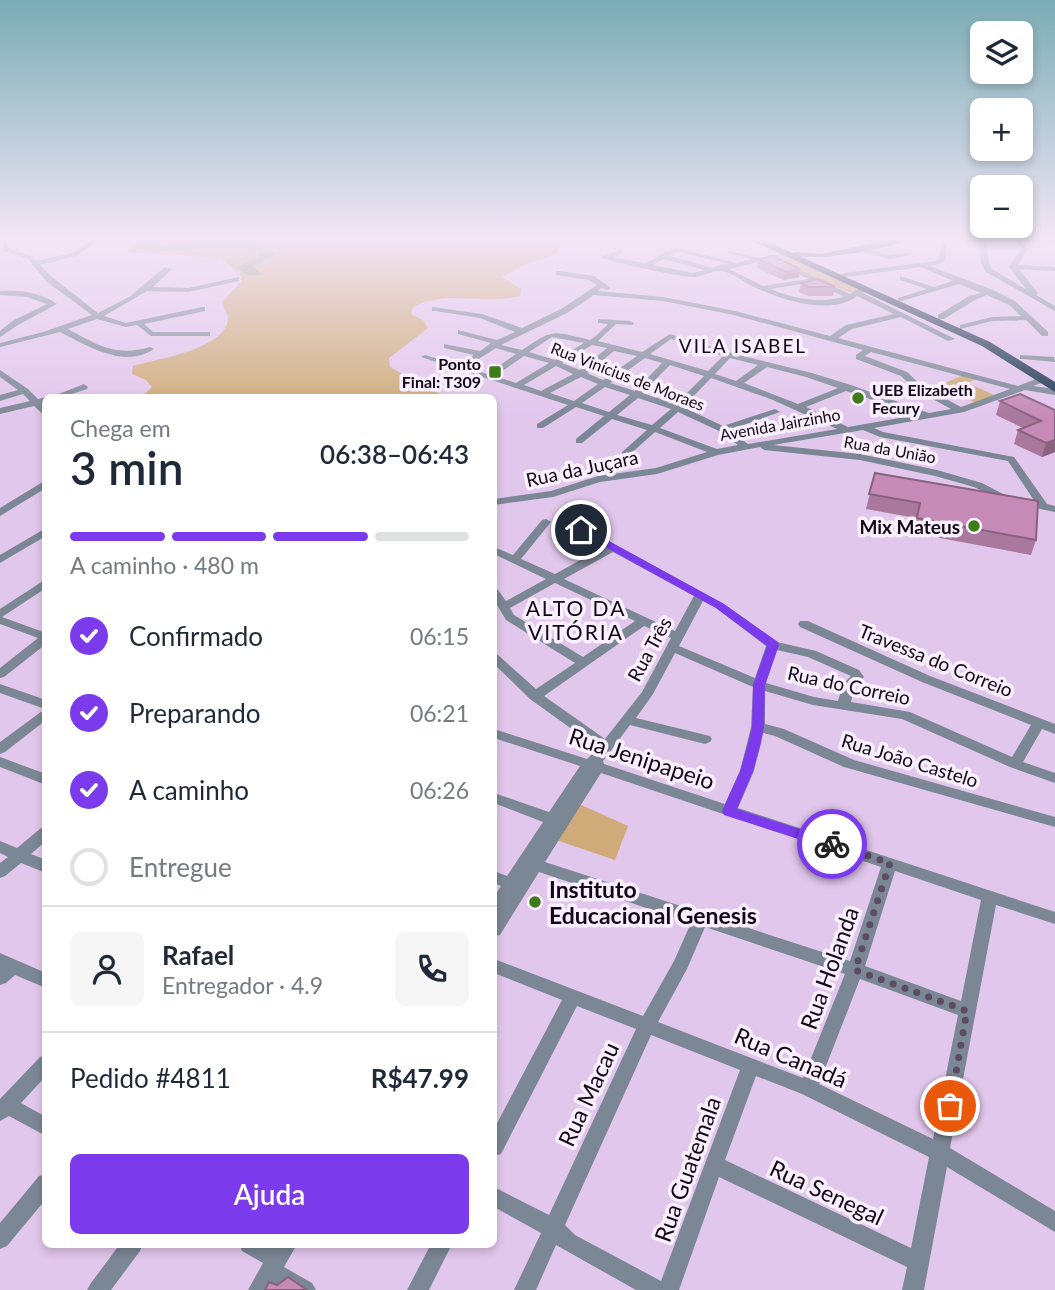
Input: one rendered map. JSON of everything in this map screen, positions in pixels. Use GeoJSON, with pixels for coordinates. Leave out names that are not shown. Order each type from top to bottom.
{"type":"FeatureCollection","features":[{"type":"Feature","properties":{"kind":"highway"},"geometry":{"type":"LineString","coordinates":[[884,297],[919,312],[924,310]]}},
{"type":"Feature","properties":{"kind":"highway"},"geometry":{"type":"LineString","coordinates":[[884,297],[1051,377]]}},
{"type":"Feature","properties":{"kind":"highway"},"geometry":{"type":"LineString","coordinates":[[895,297],[1023,356],[1051,377]]}},
{"type":"Feature","properties":{"kind":"street"},"geometry":{"type":"LineString","coordinates":[[0,335],[15,323],[53,304],[35,297]]}},
{"type":"Feature","properties":{"kind":"street"},"geometry":{"type":"LineString","coordinates":[[73,297],[99,317],[126,325],[202,309]]}},
{"type":"Feature","properties":{"kind":"street"},"geometry":{"type":"LineString","coordinates":[[0,345],[99,317],[133,297]]}},
{"type":"Feature","properties":{"kind":"street"},"geometry":{"type":"LineString","coordinates":[[461,367],[496,344],[585,297]]}},
{"type":"Feature","properties":{"kind":"street"},"geometry":{"type":"LineString","coordinates":[[647,297],[734,313],[1023,388]]}},
{"type":"Feature","properties":{"kind":"street"},"geometry":{"type":"LineString","coordinates":[[788,297],[805,303],[836,297]]}},
{"type":"Feature","properties":{"kind":"street"},"geometry":{"type":"LineString","coordinates":[[866,297],[951,339]]}},
{"type":"Feature","properties":{"kind":"street"},"geometry":{"type":"LineString","coordinates":[[901,300],[909,297]]}},
{"type":"Feature","properties":{"kind":"street"},"geometry":{"type":"LineString","coordinates":[[941,317],[975,297]]}},
{"type":"Feature","properties":{"kind":"street"},"geometry":{"type":"LineString","coordinates":[[999,297],[1012,303],[1045,334]]}},
{"type":"Feature","properties":{"kind":"street"},"geometry":{"type":"LineString","coordinates":[[1035,297],[1055,309]]}},
{"type":"Feature","properties":{"kind":"street"},"geometry":{"type":"LineString","coordinates":[[435,309],[482,316],[521,331]]}},
{"type":"Feature","properties":{"kind":"street"},"geometry":{"type":"LineString","coordinates":[[831,339],[849,327],[900,315]]}},
{"type":"Feature","properties":{"kind":"street"},"geometry":{"type":"LineString","coordinates":[[962,327],[992,319],[1030,318]]}},
{"type":"Feature","properties":{"kind":"street"},"geometry":{"type":"LineString","coordinates":[[601,321],[630,323]]}},
{"type":"Feature","properties":{"kind":"street"},"geometry":{"type":"LineString","coordinates":[[518,385],[609,331],[614,322]]}},
{"type":"Feature","properties":{"kind":"street"},"geometry":{"type":"LineString","coordinates":[[139,323],[151,334],[207,334]]}},
{"type":"Feature","properties":{"kind":"street"},"geometry":{"type":"LineString","coordinates":[[61,329],[106,351],[137,354],[150,349]]}},
{"type":"Feature","properties":{"kind":"street","name":"Rua Vinícius de Moraes"},"geometry":{"type":"LineString","coordinates":[[461,332],[554,362],[605,384],[678,408],[722,429],[750,447]]}},
{"type":"Feature","properties":{"kind":"street"},"geometry":{"type":"LineString","coordinates":[[489,376],[550,335],[590,342],[708,374],[801,406],[845,429]]}},
{"type":"Feature","properties":{"kind":"street"},"geometry":{"type":"LineString","coordinates":[[540,426],[605,384],[666,337],[683,338],[728,355],[848,387],[927,416]]}},
{"type":"Feature","properties":{"kind":"street"},"geometry":{"type":"LineString","coordinates":[[447,346],[481,354]]}},
{"type":"Feature","properties":{"kind":"street"},"geometry":{"type":"LineString","coordinates":[[870,348],[859,358],[904,374],[919,388],[961,410]]}},
{"type":"Feature","properties":{"kind":"street"},"geometry":{"type":"LineString","coordinates":[[542,394],[580,374],[611,349]]}},
{"type":"Feature","properties":{"kind":"street"},"geometry":{"type":"LineString","coordinates":[[625,454],[678,408],[728,355]]}},
{"type":"Feature","properties":{"kind":"street","name":"Avenida Jairzinho"},"geometry":{"type":"LineString","coordinates":[[425,357],[652,428],[716,452],[961,410],[1051,377]]}},
{"type":"Feature","properties":{"kind":"street"},"geometry":{"type":"LineString","coordinates":[[579,441],[637,394],[667,363]]}},
{"type":"Feature","properties":{"kind":"street"},"geometry":{"type":"LineString","coordinates":[[737,384],[764,365]]}},
{"type":"Feature","properties":{"kind":"street"},"geometry":{"type":"LineString","coordinates":[[0,373],[41,401]]}},
{"type":"Feature","properties":{"kind":"street"},"geometry":{"type":"LineString","coordinates":[[1051,377],[1055,400]]}},
{"type":"Feature","properties":{"kind":"street"},"geometry":{"type":"LineString","coordinates":[[64,394],[84,387]]}},
{"type":"Feature","properties":{"kind":"street"},"geometry":{"type":"LineString","coordinates":[[801,406],[848,387]]}},
{"type":"Feature","properties":{"kind":"street"},"geometry":{"type":"LineString","coordinates":[[0,398],[25,391]]}},
{"type":"Feature","properties":{"kind":"street"},"geometry":{"type":"LineString","coordinates":[[0,411],[41,401]]}},
{"type":"Feature","properties":{"kind":"street"},"geometry":{"type":"LineString","coordinates":[[722,429],[775,412]]}},
{"type":"Feature","properties":{"kind":"street"},"geometry":{"type":"LineString","coordinates":[[863,426],[880,434],[1011,460],[1050,508]]}},
{"type":"Feature","properties":{"kind":"street","name":"Rua da União"},"geometry":{"type":"LineString","coordinates":[[750,447],[860,457],[937,472],[978,485],[1016,502],[1050,508]]}},
{"type":"Feature","properties":{"kind":"street","name":"Rua da Juçara"},"geometry":{"type":"LineString","coordinates":[[497,502],[553,494],[598,479],[657,471],[716,452]]}},
{"type":"Feature","properties":{"kind":"street"},"geometry":{"type":"LineString","coordinates":[[0,513],[42,487]]}},
{"type":"Feature","properties":{"kind":"street"},"geometry":{"type":"LineString","coordinates":[[515,559],[546,522]]}},
{"type":"Feature","properties":{"kind":"street"},"geometry":{"type":"LineString","coordinates":[[581,530],[720,606],[774,645],[812,654],[858,675],[849,684],[843,706]]}},
{"type":"Feature","properties":{"kind":"street"},"geometry":{"type":"LineString","coordinates":[[0,560],[42,534]]}},
{"type":"Feature","properties":{"kind":"street"},"geometry":{"type":"LineString","coordinates":[[504,607],[613,547]]}},
{"type":"Feature","properties":{"kind":"street"},"geometry":{"type":"LineString","coordinates":[[497,551],[643,621],[676,643]]}},
{"type":"Feature","properties":{"kind":"street"},"geometry":{"type":"LineString","coordinates":[[0,614],[42,585]]}},
{"type":"Feature","properties":{"kind":"street"},"geometry":{"type":"LineString","coordinates":[[497,596],[510,617],[584,663]]}},
{"type":"Feature","properties":{"kind":"street","name":"Rua Três"},"geometry":{"type":"LineString","coordinates":[[597,759],[647,694],[700,596]]}},
{"type":"Feature","properties":{"kind":"street"},"geometry":{"type":"LineString","coordinates":[[0,620],[42,636]]}},
{"type":"Feature","properties":{"kind":"street"},"geometry":{"type":"LineString","coordinates":[[535,696],[643,621]]}},
{"type":"Feature","properties":{"kind":"street","name":"Travessa do Correio"},"geometry":{"type":"LineString","coordinates":[[804,624],[926,679],[1055,729]]}},
{"type":"Feature","properties":{"kind":"street"},"geometry":{"type":"LineString","coordinates":[[0,674],[42,640]]}},
{"type":"Feature","properties":{"kind":"street","name":"Rua do Correio"},"geometry":{"type":"LineString","coordinates":[[676,643],[759,685],[813,701],[892,712],[917,719],[1015,764],[1055,778]]}},
{"type":"Feature","properties":{"kind":"street"},"geometry":{"type":"LineString","coordinates":[[729,811],[747,771],[758,727],[759,685],[774,645]]}},
{"type":"Feature","properties":{"kind":"street"},"geometry":{"type":"LineString","coordinates":[[497,661],[597,759]]}},
{"type":"Feature","properties":{"kind":"street"},"geometry":{"type":"LineString","coordinates":[[0,688],[42,704]]}},
{"type":"Feature","properties":{"kind":"street"},"geometry":{"type":"LineString","coordinates":[[0,749],[42,716]]}},
{"type":"Feature","properties":{"kind":"street"},"geometry":{"type":"LineString","coordinates":[[628,720],[705,739]]}},
{"type":"Feature","properties":{"kind":"street"},"geometry":{"type":"LineString","coordinates":[[1015,764],[1039,723]]}},
{"type":"Feature","properties":{"kind":"street","name":"Rua João Castelo"},"geometry":{"type":"LineString","coordinates":[[758,727],[779,732],[849,764],[1055,822]]}},
{"type":"Feature","properties":{"kind":"street","name":"Rua Jenipapeio"},"geometry":{"type":"LineString","coordinates":[[497,734],[597,759],[729,811],[1055,918]]}},
{"type":"Feature","properties":{"kind":"street"},"geometry":{"type":"LineString","coordinates":[[497,904],[552,819],[597,759]]}},
{"type":"Feature","properties":{"kind":"street"},"geometry":{"type":"LineString","coordinates":[[497,925],[597,759]]}},
{"type":"Feature","properties":{"kind":"street"},"geometry":{"type":"LineString","coordinates":[[0,762],[42,778]]}},
{"type":"Feature","properties":{"kind":"street"},"geometry":{"type":"LineString","coordinates":[[497,799],[552,819]]}},
{"type":"Feature","properties":{"kind":"street"},"geometry":{"type":"LineString","coordinates":[[0,872],[42,835]]}},
{"type":"Feature","properties":{"kind":"street"},"geometry":{"type":"LineString","coordinates":[[0,847],[42,865]]}},
{"type":"Feature","properties":{"kind":"street","name":"Rua Holanda"},"geometry":{"type":"LineString","coordinates":[[808,1088],[855,970],[890,863]]}},
{"type":"Feature","properties":{"kind":"street"},"geometry":{"type":"LineString","coordinates":[[535,865],[855,970],[967,1011]]}},
{"type":"Feature","properties":{"kind":"street"},"geometry":{"type":"LineString","coordinates":[[497,878],[510,883]]}},
{"type":"Feature","properties":{"kind":"street"},"geometry":{"type":"LineString","coordinates":[[913,1290],[990,897]]}},
{"type":"Feature","properties":{"kind":"street","name":"Rua Macau"},"geometry":{"type":"LineString","coordinates":[[525,1290],[647,1025],[681,964],[700,920]]}},
{"type":"Feature","properties":{"kind":"street"},"geometry":{"type":"LineString","coordinates":[[0,978],[6,962],[42,979]]}},
{"type":"Feature","properties":{"kind":"street","name":"Rua Canadá"},"geometry":{"type":"LineString","coordinates":[[497,967],[808,1088],[941,1153],[1055,1222]]}},
{"type":"Feature","properties":{"kind":"street"},"geometry":{"type":"LineString","coordinates":[[497,1141],[573,996]]}},
{"type":"Feature","properties":{"kind":"street","name":"Rua Guatemala"},"geometry":{"type":"LineString","coordinates":[[668,1290],[751,1065]]}},
{"type":"Feature","properties":{"kind":"street"},"geometry":{"type":"LineString","coordinates":[[42,1067],[4,1109],[42,1125]]}},
{"type":"Feature","properties":{"kind":"street","name":"Rua Senegal"},"geometry":{"type":"LineString","coordinates":[[714,1166],[919,1262]]}},
{"type":"Feature","properties":{"kind":"street"},"geometry":{"type":"LineString","coordinates":[[0,1239],[42,1189]]}},
{"type":"Feature","properties":{"kind":"street"},"geometry":{"type":"LineString","coordinates":[[497,1199],[554,1229],[568,1242],[657,1290]]}},
{"type":"Feature","properties":{"kind":"street"},"geometry":{"type":"LineString","coordinates":[[98,1290],[130,1248]]}},
{"type":"Feature","properties":{"kind":"street"},"geometry":{"type":"LineString","coordinates":[[257,1248],[278,1258],[305,1290]]}},
{"type":"Feature","properties":{"kind":"street"},"geometry":{"type":"LineString","coordinates":[[418,1290],[440,1248]]}},
{"type":"Feature","properties":{"kind":"street"},"geometry":{"type":"LineString","coordinates":[[259,1290],[278,1258]]}},
{"type":"Feature","properties":{"kind":"shaded area"},"geometry":{"type":"Polygon","coordinates":[[[227,297],[512,297],[439,299],[413,307],[411,314],[423,320],[428,328],[389,358],[390,367],[440,394],[144,394],[152,387],[146,380],[132,374],[133,366],[189,351],[217,337],[225,328],[228,317],[222,302],[227,297]]]}},
{"type":"Feature","properties":{"kind":"shaded area"},"geometry":{"type":"Polygon","coordinates":[[[966,374],[980,377],[968,383],[996,396],[976,403],[940,385],[966,374]]]}},
{"type":"Feature","properties":{"kind":"shaded area"},"geometry":{"type":"Polygon","coordinates":[[[579,804],[628,826],[615,860],[556,840],[579,804]]]}},
{"type":"Feature","properties":{"kind":"building"},"geometry":{"type":"Polygon","coordinates":[[[1020,394],[1055,410],[1055,440],[1046,443],[1018,430],[1041,421],[1000,401],[1020,394]]]}},
{"type":"Feature","properties":{"kind":"building"},"geometry":{"type":"Polygon","coordinates":[[[875,473],[1038,501],[1036,540],[917,518],[920,503],[869,494],[875,473]]]}},
{"type":"Feature","properties":{"kind":"building"},"geometry":{"type":"Polygon","coordinates":[[[288,1277],[307,1290],[265,1290],[269,1282],[277,1285],[288,1277]]]}},
{"type":"Feature","properties":{"kind":"way so far"},"geometry":{"type":"LineString","coordinates":[[832,844],[890,863],[855,970],[967,1011],[950,1106]]}},
{"type":"Feature","properties":{"kind":"place","name":"Ponto Final: T309"},"geometry":{"type":"Point","coordinates":[495,372]}},
{"type":"Feature","properties":{"kind":"place","name":"UEB Elizabeth Fecury"},"geometry":{"type":"Point","coordinates":[858,398]}},
{"type":"Feature","properties":{"kind":"place","name":"Mix Mateus"},"geometry":{"type":"Point","coordinates":[974,526]}},
{"type":"Feature","properties":{"kind":"place","name":"Instituto Educacional Genesis"},"geometry":{"type":"Point","coordinates":[535,902]}},
{"type":"Feature","properties":{"kind":"district","name":"VILA ISABEL"},"geometry":{"type":"Point","coordinates":[743,345]}},
{"type":"Feature","properties":{"kind":"district","name":"ALTO DA VITÓRIA"},"geometry":{"type":"Point","coordinates":[576,619]}},
{"type":"Feature","properties":{"kind":"route"},"geometry":{"type":"LineString","coordinates":[[581,530],[720,606],[774,645],[759,685],[758,727],[747,771],[729,811],[832,844]]}}]}
